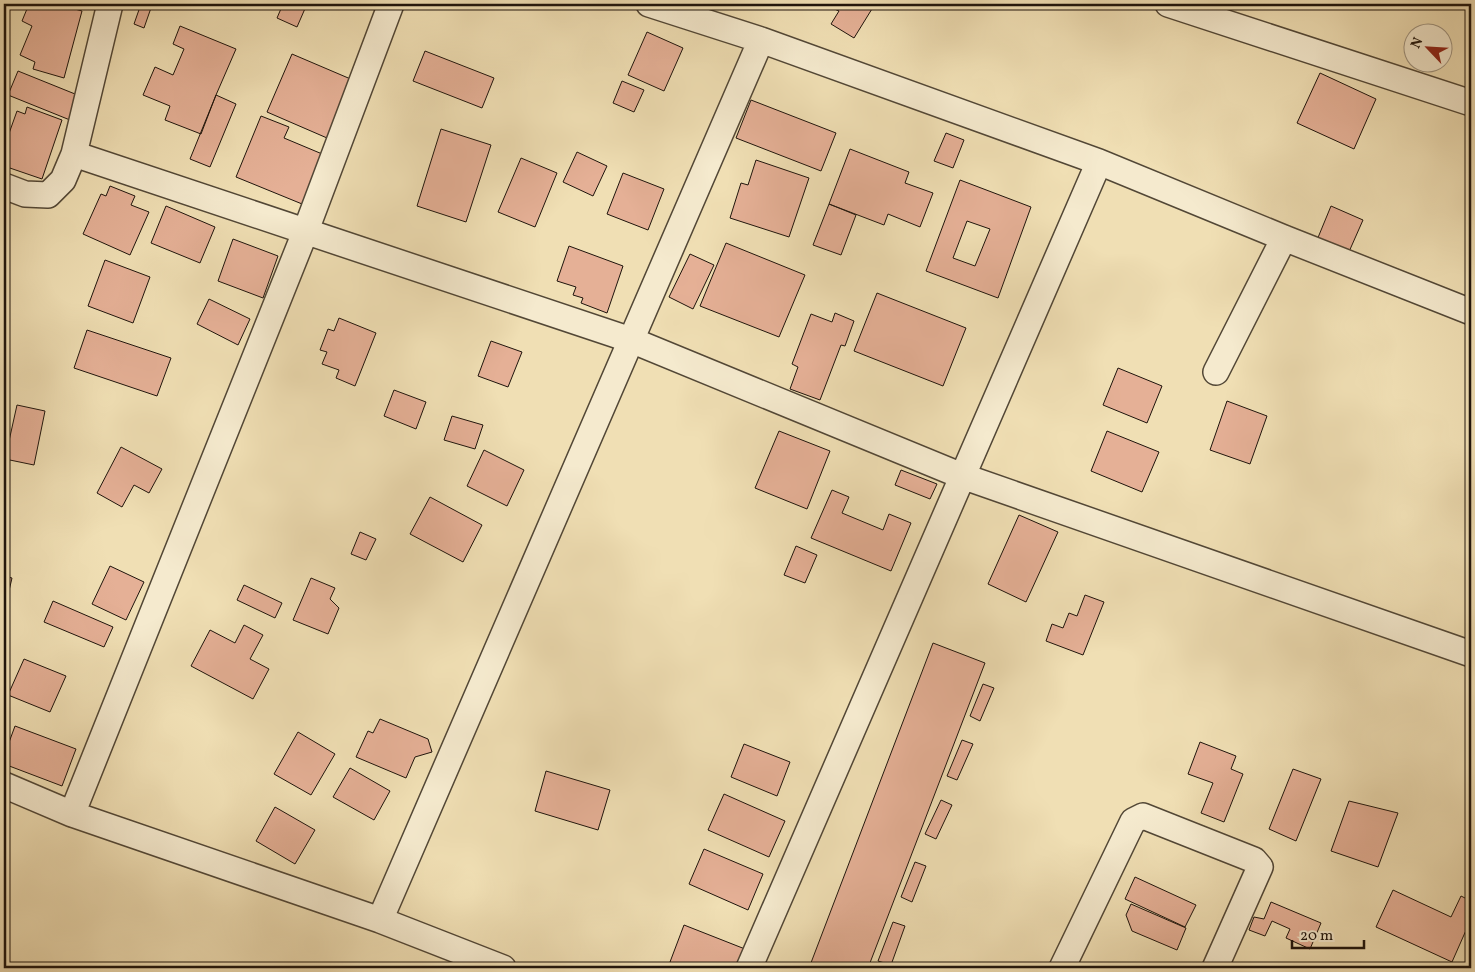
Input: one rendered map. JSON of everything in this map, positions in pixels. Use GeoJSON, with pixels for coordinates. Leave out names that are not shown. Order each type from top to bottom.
{"type":"FeatureCollection","features":[{"type":"Feature","properties":{"kind":"street"},"geometry":{"type":"LineString","coordinates":[[4,186],[25,194],[48,195],[63,180],[74,154],[110,4]]}},
{"type":"Feature","properties":{"kind":"street"},"geometry":{"type":"LineString","coordinates":[[72,814],[306,230],[391,4]]}},
{"type":"Feature","properties":{"kind":"street"},"geometry":{"type":"LineString","coordinates":[[649,4],[761,40],[1099,162],[1471,312]]}},
{"type":"Feature","properties":{"kind":"street"},"geometry":{"type":"LineString","coordinates":[[1168,4],[1471,103]]}},
{"type":"Feature","properties":{"kind":"street"},"geometry":{"type":"LineString","coordinates":[[380,920],[761,40]]}},
{"type":"Feature","properties":{"kind":"street"},"geometry":{"type":"LineString","coordinates":[[74,154],[631,340],[962,476],[1471,654]]}},
{"type":"Feature","properties":{"kind":"street"},"geometry":{"type":"LineString","coordinates":[[749,968],[1099,162]]}},
{"type":"Feature","properties":{"kind":"street"},"geometry":{"type":"LineString","coordinates":[[1216,372],[1284,238]]}},
{"type":"Feature","properties":{"kind":"street"},"geometry":{"type":"LineString","coordinates":[[4,785],[72,814],[380,920],[503,968]]}},
{"type":"Feature","properties":{"kind":"street"},"geometry":{"type":"LineString","coordinates":[[1062,968],[1133,820],[1143,816],[1254,860],[1260,866],[1215,968]]}},
{"type":"Feature","properties":{"kind":"building"},"geometry":{"type":"Polygon","coordinates":[[[29,4],[57,4],[82,11],[64,78],[33,69],[35,62],[20,55],[32,26],[22,21],[29,4]]]}},
{"type":"Feature","properties":{"kind":"building"},"geometry":{"type":"Polygon","coordinates":[[[141,4],[152,5],[144,28],[134,24],[141,4]]]}},
{"type":"Feature","properties":{"kind":"building"},"geometry":{"type":"Polygon","coordinates":[[[283,4],[307,4],[297,27],[277,18],[283,4]]]}},
{"type":"Feature","properties":{"kind":"building"},"geometry":{"type":"Polygon","coordinates":[[[823,4],[875,4],[854,38],[831,24],[839,11],[823,4]]]}},
{"type":"Feature","properties":{"kind":"building"},"geometry":{"type":"Polygon","coordinates":[[[180,26],[236,49],[201,134],[165,120],[170,106],[143,95],[155,67],[173,75],[184,49],[173,44],[180,26]]]}},
{"type":"Feature","properties":{"kind":"building"},"geometry":{"type":"Polygon","coordinates":[[[647,32],[683,48],[664,91],[628,75],[647,32]]]}},
{"type":"Feature","properties":{"kind":"building"},"geometry":{"type":"Polygon","coordinates":[[[425,51],[494,78],[482,108],[413,81],[425,51]]]}},
{"type":"Feature","properties":{"kind":"building"},"geometry":{"type":"Polygon","coordinates":[[[292,54],[360,83],[334,141],[267,112],[292,54]]]}},
{"type":"Feature","properties":{"kind":"building"},"geometry":{"type":"Polygon","coordinates":[[[18,71],[80,96],[70,120],[8,95],[18,71]]]}},
{"type":"Feature","properties":{"kind":"building"},"geometry":{"type":"Polygon","coordinates":[[[1320,73],[1376,99],[1354,149],[1297,123],[1320,73]]]}},
{"type":"Feature","properties":{"kind":"building"},"geometry":{"type":"Polygon","coordinates":[[[622,81],[644,90],[634,112],[613,103],[622,81]]]}},
{"type":"Feature","properties":{"kind":"building"},"geometry":{"type":"Polygon","coordinates":[[[216,95],[236,104],[210,167],[190,159],[216,95]]]}},
{"type":"Feature","properties":{"kind":"building"},"geometry":{"type":"Polygon","coordinates":[[[751,100],[836,133],[821,171],[736,138],[751,100]]]}},
{"type":"Feature","properties":{"kind":"building"},"geometry":{"type":"Polygon","coordinates":[[[27,107],[62,120],[42,179],[4,166],[4,138],[7,139],[17,111],[25,114],[27,107]]]}},
{"type":"Feature","properties":{"kind":"building"},"geometry":{"type":"Polygon","coordinates":[[[261,116],[289,127],[284,138],[327,156],[307,206],[236,177],[261,116]]]}},
{"type":"Feature","properties":{"kind":"building"},"geometry":{"type":"Polygon","coordinates":[[[441,129],[491,145],[466,222],[417,206],[441,129]]]}},
{"type":"Feature","properties":{"kind":"building"},"geometry":{"type":"Polygon","coordinates":[[[946,133],[964,140],[953,168],[934,161],[946,133]]]}},
{"type":"Feature","properties":{"kind":"building"},"geometry":{"type":"Polygon","coordinates":[[[850,149],[909,172],[905,183],[933,193],[920,227],[888,214],[884,225],[829,204],[850,149]]]}},
{"type":"Feature","properties":{"kind":"building"},"geometry":{"type":"Polygon","coordinates":[[[577,152],[607,166],[593,196],[563,182],[577,152]]]}},
{"type":"Feature","properties":{"kind":"building"},"geometry":{"type":"Polygon","coordinates":[[[521,158],[557,173],[535,227],[498,212],[521,158]]]}},
{"type":"Feature","properties":{"kind":"building"},"geometry":{"type":"Polygon","coordinates":[[[756,160],[809,178],[789,237],[730,218],[741,183],[748,185],[756,160]]]}},
{"type":"Feature","properties":{"kind":"building"},"geometry":{"type":"Polygon","coordinates":[[[623,173],[664,189],[648,230],[607,214],[623,173]]]}},
{"type":"Feature","properties":{"kind":"building"},"geometry":{"type":"Polygon","coordinates":[[[960,180],[1031,207],[998,298],[926,271],[960,180]],[[967,221],[953,258],[975,266],[990,229],[967,221]]]}},
{"type":"Feature","properties":{"kind":"building"},"geometry":{"type":"Polygon","coordinates":[[[110,186],[135,196],[131,205],[149,212],[130,255],[83,234],[101,194],[106,196],[110,186]]]}},
{"type":"Feature","properties":{"kind":"building"},"geometry":{"type":"Polygon","coordinates":[[[829,204],[856,215],[841,255],[813,245],[829,204]]]}},
{"type":"Feature","properties":{"kind":"building"},"geometry":{"type":"Polygon","coordinates":[[[166,206],[215,227],[200,263],[151,243],[166,206]]]}},
{"type":"Feature","properties":{"kind":"building"},"geometry":{"type":"Polygon","coordinates":[[[1331,206],[1363,220],[1348,254],[1317,240],[1331,206]]]}},
{"type":"Feature","properties":{"kind":"building"},"geometry":{"type":"Polygon","coordinates":[[[233,239],[278,256],[263,298],[218,281],[233,239]]]}},
{"type":"Feature","properties":{"kind":"building"},"geometry":{"type":"Polygon","coordinates":[[[726,243],[805,275],[779,337],[700,306],[726,243]]]}},
{"type":"Feature","properties":{"kind":"building"},"geometry":{"type":"Polygon","coordinates":[[[569,246],[623,266],[607,313],[581,303],[583,298],[573,295],[576,287],[557,281],[569,246]]]}},
{"type":"Feature","properties":{"kind":"building"},"geometry":{"type":"Polygon","coordinates":[[[690,254],[714,265],[693,309],[669,297],[690,254]]]}},
{"type":"Feature","properties":{"kind":"building"},"geometry":{"type":"Polygon","coordinates":[[[105,260],[150,277],[133,323],[88,306],[105,260]]]}},
{"type":"Feature","properties":{"kind":"building"},"geometry":{"type":"Polygon","coordinates":[[[877,293],[966,328],[943,386],[854,351],[877,293]]]}},
{"type":"Feature","properties":{"kind":"building"},"geometry":{"type":"Polygon","coordinates":[[[209,299],[250,319],[238,345],[197,324],[209,299]]]}},
{"type":"Feature","properties":{"kind":"building"},"geometry":{"type":"Polygon","coordinates":[[[835,313],[854,321],[845,346],[841,345],[820,400],[790,389],[798,367],[792,364],[811,314],[832,322],[835,313]]]}},
{"type":"Feature","properties":{"kind":"building"},"geometry":{"type":"Polygon","coordinates":[[[339,318],[376,333],[355,386],[336,378],[339,370],[322,364],[327,352],[320,350],[328,329],[334,331],[339,318]]]}},
{"type":"Feature","properties":{"kind":"building"},"geometry":{"type":"Polygon","coordinates":[[[87,330],[171,358],[157,396],[74,368],[87,330]]]}},
{"type":"Feature","properties":{"kind":"building"},"geometry":{"type":"Polygon","coordinates":[[[491,341],[522,352],[508,387],[478,376],[491,341]]]}},
{"type":"Feature","properties":{"kind":"building"},"geometry":{"type":"Polygon","coordinates":[[[1118,368],[1162,386],[1147,423],[1103,405],[1118,368]]]}},
{"type":"Feature","properties":{"kind":"building"},"geometry":{"type":"Polygon","coordinates":[[[394,390],[426,402],[416,429],[384,416],[394,390]]]}},
{"type":"Feature","properties":{"kind":"building"},"geometry":{"type":"Polygon","coordinates":[[[1227,401],[1267,416],[1250,464],[1210,450],[1227,401]]]}},
{"type":"Feature","properties":{"kind":"building"},"geometry":{"type":"Polygon","coordinates":[[[17,405],[45,411],[34,465],[5,459],[17,405]]]}},
{"type":"Feature","properties":{"kind":"building"},"geometry":{"type":"Polygon","coordinates":[[[452,416],[483,425],[475,449],[444,440],[452,416]]]}},
{"type":"Feature","properties":{"kind":"building"},"geometry":{"type":"Polygon","coordinates":[[[779,431],[830,451],[807,509],[755,488],[779,431]]]}},
{"type":"Feature","properties":{"kind":"building"},"geometry":{"type":"Polygon","coordinates":[[[1107,431],[1159,452],[1142,492],[1091,471],[1107,431]]]}},
{"type":"Feature","properties":{"kind":"building"},"geometry":{"type":"Polygon","coordinates":[[[121,447],[162,469],[149,493],[134,485],[122,507],[97,493],[121,447]]]}},
{"type":"Feature","properties":{"kind":"building"},"geometry":{"type":"Polygon","coordinates":[[[484,450],[524,470],[507,506],[467,486],[484,450]]]}},
{"type":"Feature","properties":{"kind":"building"},"geometry":{"type":"Polygon","coordinates":[[[901,470],[937,484],[930,499],[895,485],[901,470]]]}},
{"type":"Feature","properties":{"kind":"building"},"geometry":{"type":"Polygon","coordinates":[[[832,490],[849,497],[842,513],[883,530],[889,514],[911,523],[891,571],[811,538],[832,490]]]}},
{"type":"Feature","properties":{"kind":"building"},"geometry":{"type":"Polygon","coordinates":[[[430,497],[482,525],[463,562],[410,534],[430,497]]]}},
{"type":"Feature","properties":{"kind":"building"},"geometry":{"type":"Polygon","coordinates":[[[1019,515],[1058,532],[1026,602],[988,584],[1019,515]]]}},
{"type":"Feature","properties":{"kind":"building"},"geometry":{"type":"Polygon","coordinates":[[[360,532],[376,539],[366,560],[351,554],[360,532]]]}},
{"type":"Feature","properties":{"kind":"building"},"geometry":{"type":"Polygon","coordinates":[[[796,546],[817,555],[805,583],[784,575],[796,546]]]}},
{"type":"Feature","properties":{"kind":"building"},"geometry":{"type":"Polygon","coordinates":[[[110,566],[144,582],[126,620],[92,604],[110,566]]]}},
{"type":"Feature","properties":{"kind":"building"},"geometry":{"type":"Polygon","coordinates":[[[4,576],[12,578],[4,612],[4,576]]]}},
{"type":"Feature","properties":{"kind":"building"},"geometry":{"type":"Polygon","coordinates":[[[311,578],[335,588],[330,599],[339,608],[328,634],[293,620],[311,578]]]}},
{"type":"Feature","properties":{"kind":"building"},"geometry":{"type":"Polygon","coordinates":[[[244,585],[282,603],[275,618],[237,600],[244,585]]]}},
{"type":"Feature","properties":{"kind":"building"},"geometry":{"type":"Polygon","coordinates":[[[1085,595],[1104,602],[1083,655],[1046,641],[1052,624],[1063,628],[1069,613],[1077,616],[1085,595]]]}},
{"type":"Feature","properties":{"kind":"building"},"geometry":{"type":"Polygon","coordinates":[[[53,601],[113,627],[104,647],[44,622],[53,601]]]}},
{"type":"Feature","properties":{"kind":"building"},"geometry":{"type":"Polygon","coordinates":[[[244,625],[263,635],[250,659],[269,669],[253,699],[191,666],[210,630],[235,643],[244,625]]]}},
{"type":"Feature","properties":{"kind":"building"},"geometry":{"type":"Polygon","coordinates":[[[933,643],[985,663],[868,968],[809,968],[933,643]]]}},
{"type":"Feature","properties":{"kind":"building"},"geometry":{"type":"Polygon","coordinates":[[[24,659],[66,676],[50,712],[8,695],[24,659]]]}},
{"type":"Feature","properties":{"kind":"building"},"geometry":{"type":"Polygon","coordinates":[[[983,684],[994,688],[980,721],[970,716],[983,684]]]}},
{"type":"Feature","properties":{"kind":"building"},"geometry":{"type":"Polygon","coordinates":[[[380,719],[428,739],[432,752],[415,757],[406,778],[356,757],[368,731],[373,733],[380,719]]]}},
{"type":"Feature","properties":{"kind":"building"},"geometry":{"type":"Polygon","coordinates":[[[15,726],[76,749],[62,786],[4,764],[4,756],[15,726]]]}},
{"type":"Feature","properties":{"kind":"building"},"geometry":{"type":"Polygon","coordinates":[[[298,732],[335,754],[311,795],[274,774],[298,732]]]}},
{"type":"Feature","properties":{"kind":"building"},"geometry":{"type":"Polygon","coordinates":[[[962,740],[973,744],[957,780],[947,776],[962,740]]]}},
{"type":"Feature","properties":{"kind":"building"},"geometry":{"type":"Polygon","coordinates":[[[1200,742],[1236,756],[1231,769],[1243,774],[1224,822],[1201,813],[1213,783],[1188,774],[1200,742]]]}},
{"type":"Feature","properties":{"kind":"building"},"geometry":{"type":"Polygon","coordinates":[[[744,744],[790,762],[777,796],[731,777],[744,744]]]}},
{"type":"Feature","properties":{"kind":"building"},"geometry":{"type":"Polygon","coordinates":[[[350,768],[390,791],[374,820],[333,797],[350,768]]]}},
{"type":"Feature","properties":{"kind":"building"},"geometry":{"type":"Polygon","coordinates":[[[1293,769],[1321,779],[1296,841],[1269,829],[1293,769]]]}},
{"type":"Feature","properties":{"kind":"building"},"geometry":{"type":"Polygon","coordinates":[[[546,771],[610,790],[598,830],[535,811],[546,771]]]}},
{"type":"Feature","properties":{"kind":"building"},"geometry":{"type":"Polygon","coordinates":[[[724,794],[785,821],[769,857],[708,830],[724,794]]]}},
{"type":"Feature","properties":{"kind":"building"},"geometry":{"type":"Polygon","coordinates":[[[941,800],[952,805],[936,839],[925,834],[941,800]]]}},
{"type":"Feature","properties":{"kind":"building"},"geometry":{"type":"Polygon","coordinates":[[[1349,801],[1398,813],[1378,867],[1331,851],[1349,801]]]}},
{"type":"Feature","properties":{"kind":"building"},"geometry":{"type":"Polygon","coordinates":[[[275,807],[315,830],[295,864],[256,841],[275,807]]]}},
{"type":"Feature","properties":{"kind":"building"},"geometry":{"type":"Polygon","coordinates":[[[704,849],[763,874],[748,910],[689,884],[704,849]]]}},
{"type":"Feature","properties":{"kind":"building"},"geometry":{"type":"Polygon","coordinates":[[[915,862],[926,866],[912,902],[901,897],[915,862]]]}},
{"type":"Feature","properties":{"kind":"building"},"geometry":{"type":"Polygon","coordinates":[[[1135,877],[1196,905],[1185,927],[1125,899],[1135,877]]]}},
{"type":"Feature","properties":{"kind":"building"},"geometry":{"type":"Polygon","coordinates":[[[1393,890],[1451,917],[1461,896],[1471,901],[1471,919],[1452,962],[1376,927],[1393,890]]]}},
{"type":"Feature","properties":{"kind":"building"},"geometry":{"type":"Polygon","coordinates":[[[1271,902],[1321,923],[1310,949],[1286,938],[1290,929],[1272,921],[1265,936],[1249,930],[1254,917],[1264,919],[1271,902]]]}},
{"type":"Feature","properties":{"kind":"building"},"geometry":{"type":"Polygon","coordinates":[[[1131,904],[1186,928],[1177,950],[1132,931],[1126,915],[1131,904]]]}},
{"type":"Feature","properties":{"kind":"building"},"geometry":{"type":"Polygon","coordinates":[[[893,922],[905,926],[891,965],[878,961],[893,922]]]}},
{"type":"Feature","properties":{"kind":"building"},"geometry":{"type":"Polygon","coordinates":[[[684,925],[745,949],[737,968],[685,968],[670,962],[684,925]]]}}]}
